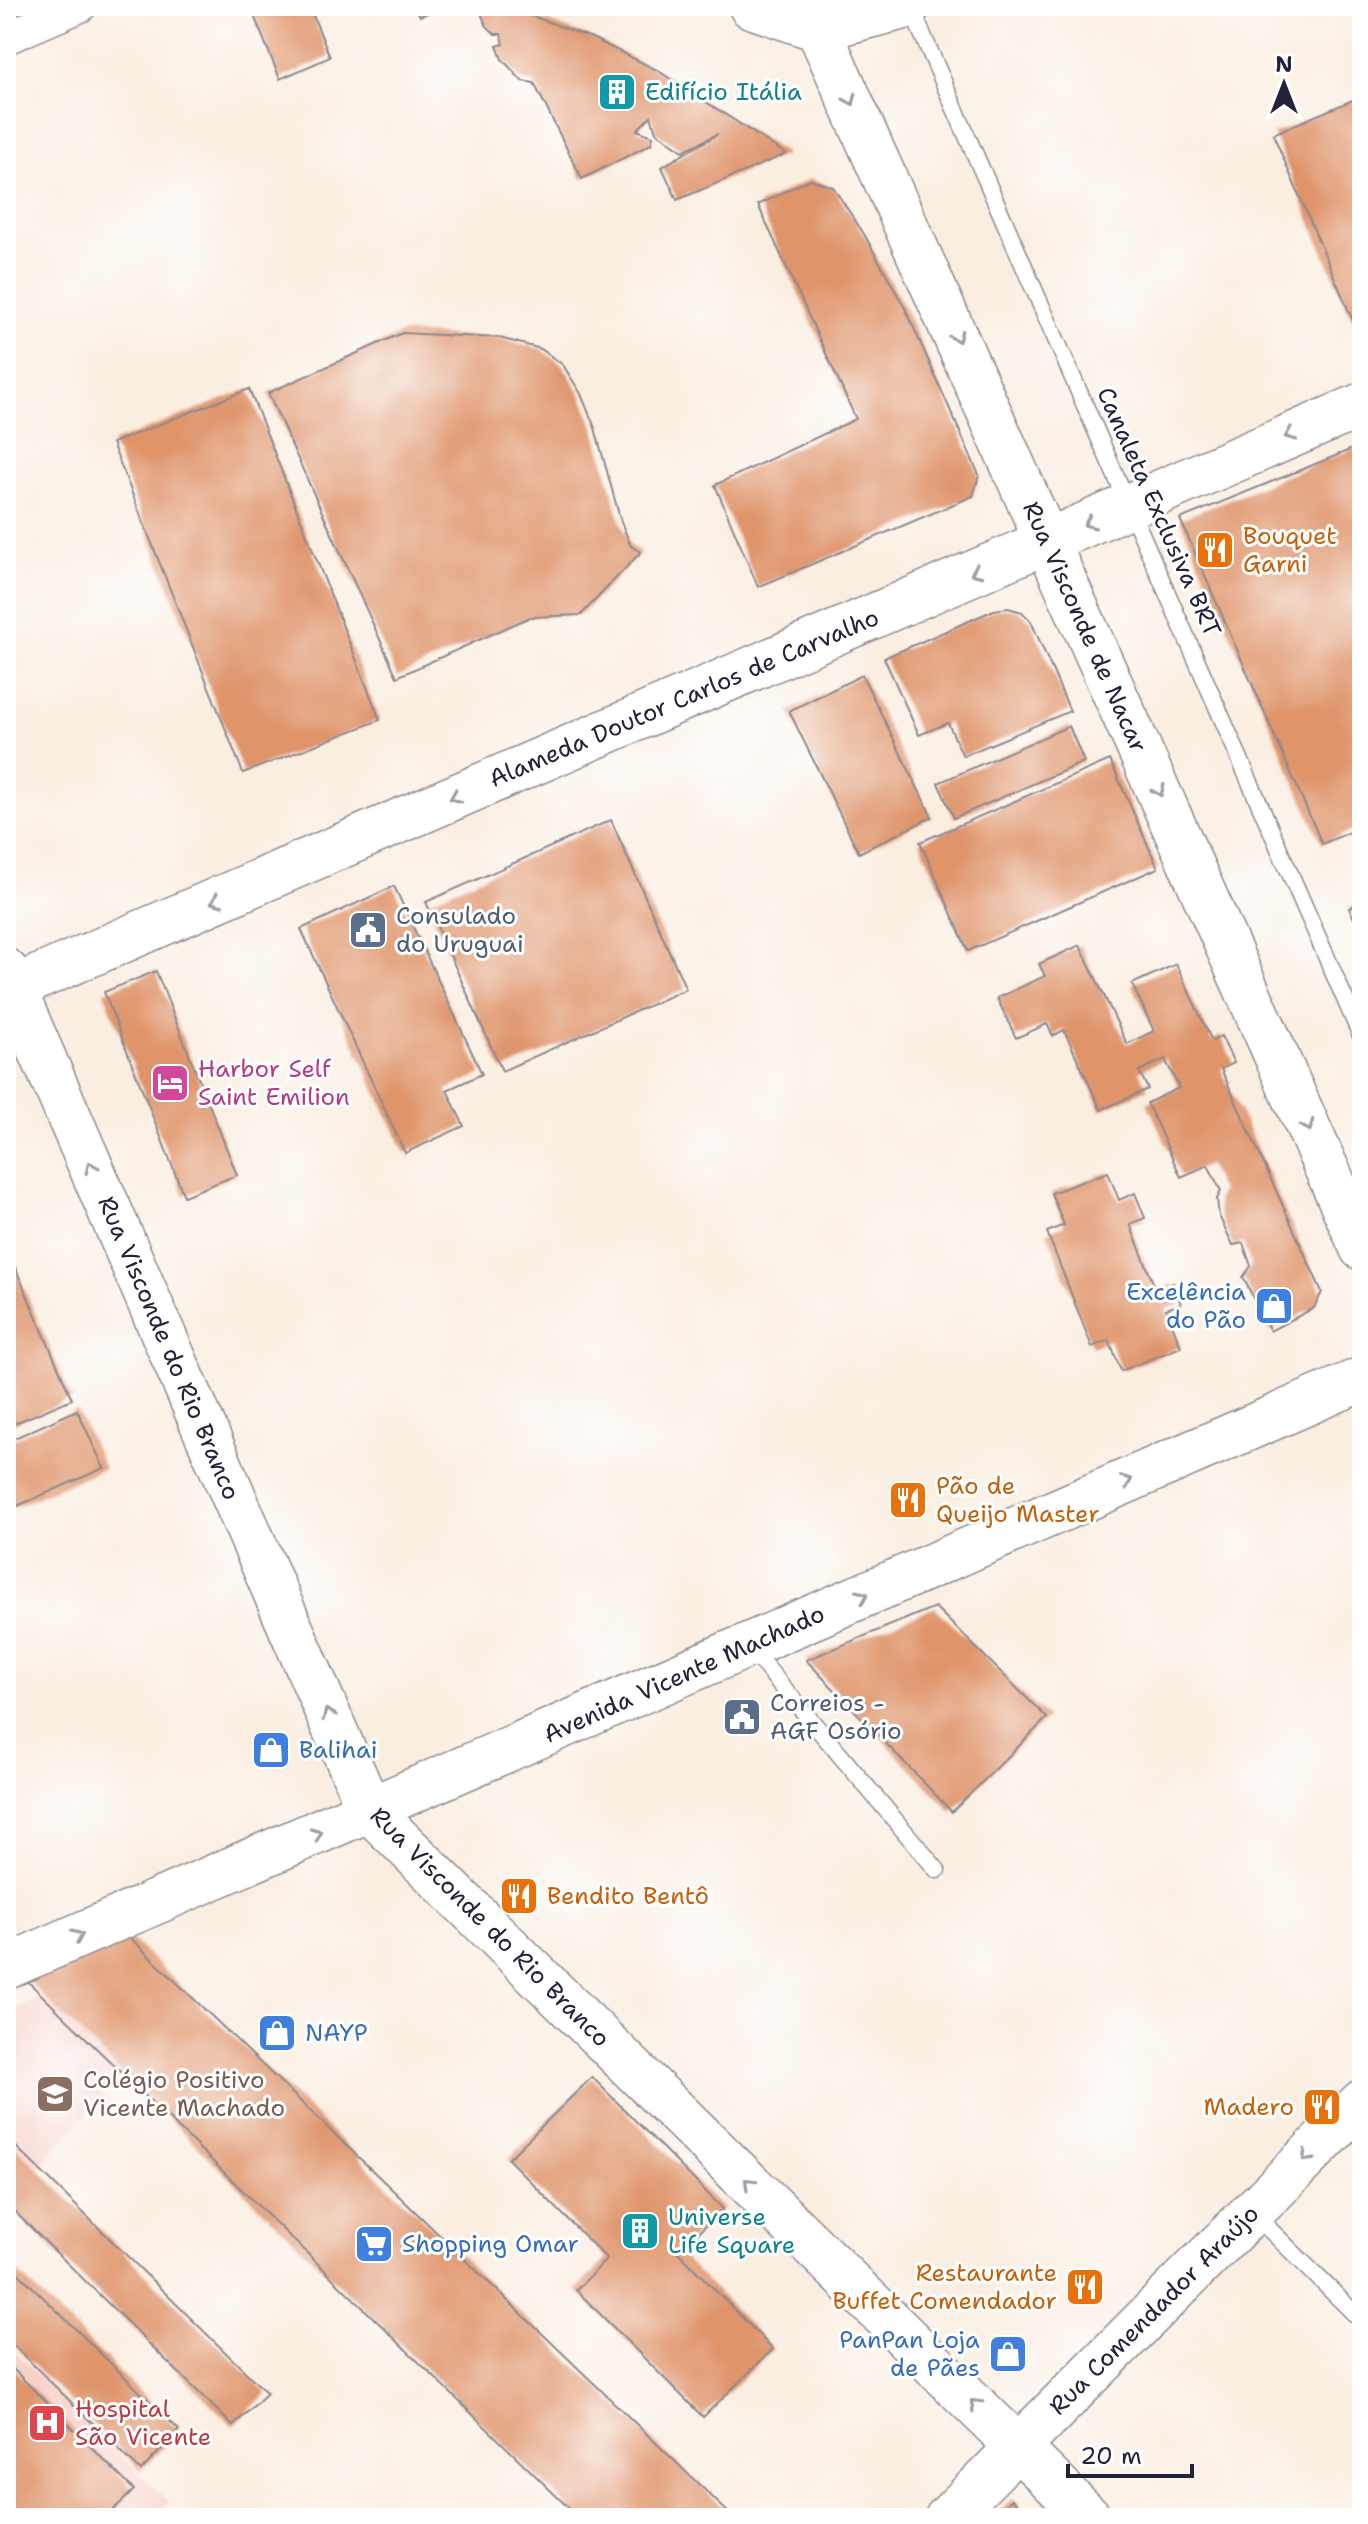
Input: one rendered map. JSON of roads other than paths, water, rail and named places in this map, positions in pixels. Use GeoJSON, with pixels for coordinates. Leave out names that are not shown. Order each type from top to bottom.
{"type":"FeatureCollection","features":[{"type":"Feature","properties":{"kind":"street"},"geometry":{"type":"LineString","coordinates":[[6,38],[80,6]]}},
{"type":"Feature","properties":{"kind":"street"},"geometry":{"type":"LineString","coordinates":[[751,6],[813,17],[909,6]]}},
{"type":"Feature","properties":{"kind":"street","name":"Rua Visconde de Nacar"},"geometry":{"type":"LineString","coordinates":[[813,17],[1362,1248]]}},
{"type":"Feature","properties":{"kind":"street","name":"Alameda Doutor Carlos de Carvalho"},"geometry":{"type":"LineString","coordinates":[[8,984],[1362,405]]}},
{"type":"Feature","properties":{"kind":"street","name":"Rua Visconde do Rio Branco"},"geometry":{"type":"LineString","coordinates":[[8,984],[370,1811],[1090,2518]]}},
{"type":"Feature","properties":{"kind":"street","name":"Avenida Vicente Machado"},"geometry":{"type":"LineString","coordinates":[[6,1967],[1362,1379]]}},
{"type":"Feature","properties":{"kind":"street","name":"Rua Comendador Araújo"},"geometry":{"type":"LineString","coordinates":[[947,2518],[1362,2102]]}},
{"type":"Feature","properties":{"kind":"lane","name":"Canaleta Exclusiva BRT"},"geometry":{"type":"LineString","coordinates":[[909,6],[1362,1038]]}},
{"type":"Feature","properties":{"kind":"lane"},"geometry":{"type":"LineString","coordinates":[[748,1646],[937,1870]]}},
{"type":"Feature","properties":{"kind":"lane"},"geometry":{"type":"LineString","coordinates":[[1252,2212],[1362,2321]]}},
{"type":"Feature","properties":{"kind":"place","name":"Edifício Itália"},"geometry":{"type":"Point","coordinates":[617,92]}},
{"type":"Feature","properties":{"kind":"place","name":"Bouquet Garni"},"geometry":{"type":"Point","coordinates":[1215,550]}},
{"type":"Feature","properties":{"kind":"place","name":"Consulado do Uruguai"},"geometry":{"type":"Point","coordinates":[368,930]}},
{"type":"Feature","properties":{"kind":"place","name":"Harbor Self Saint Emilion"},"geometry":{"type":"Point","coordinates":[170,1083]}},
{"type":"Feature","properties":{"kind":"place","name":"Excelência do Pão"},"geometry":{"type":"Point","coordinates":[1274,1306]}},
{"type":"Feature","properties":{"kind":"place","name":"Pão de Queijo Master"},"geometry":{"type":"Point","coordinates":[908,1500]}},
{"type":"Feature","properties":{"kind":"place","name":"Correios - AGF Osório"},"geometry":{"type":"Point","coordinates":[742,1717]}},
{"type":"Feature","properties":{"kind":"place","name":"Balihai"},"geometry":{"type":"Point","coordinates":[271,1750]}},
{"type":"Feature","properties":{"kind":"place","name":"Bendito Bentô"},"geometry":{"type":"Point","coordinates":[519,1896]}},
{"type":"Feature","properties":{"kind":"place","name":"NAYP"},"geometry":{"type":"Point","coordinates":[277,2033]}},
{"type":"Feature","properties":{"kind":"place","name":"Colégio Positivo Vicente Machado"},"geometry":{"type":"Point","coordinates":[55,2094]}},
{"type":"Feature","properties":{"kind":"place","name":"Madero"},"geometry":{"type":"Point","coordinates":[1322,2107]}},
{"type":"Feature","properties":{"kind":"place","name":"Universe Life Square"},"geometry":{"type":"Point","coordinates":[640,2231]}},
{"type":"Feature","properties":{"kind":"place","name":"Shopping Omar"},"geometry":{"type":"Point","coordinates":[374,2244]}},
{"type":"Feature","properties":{"kind":"place","name":"Restaurante Buffet Comendador"},"geometry":{"type":"Point","coordinates":[1085,2287]}},
{"type":"Feature","properties":{"kind":"place","name":"PanPan Loja de Pães"},"geometry":{"type":"Point","coordinates":[1008,2354]}},
{"type":"Feature","properties":{"kind":"place","name":"Hospital São Vicente"},"geometry":{"type":"Point","coordinates":[47,2423]}}]}
